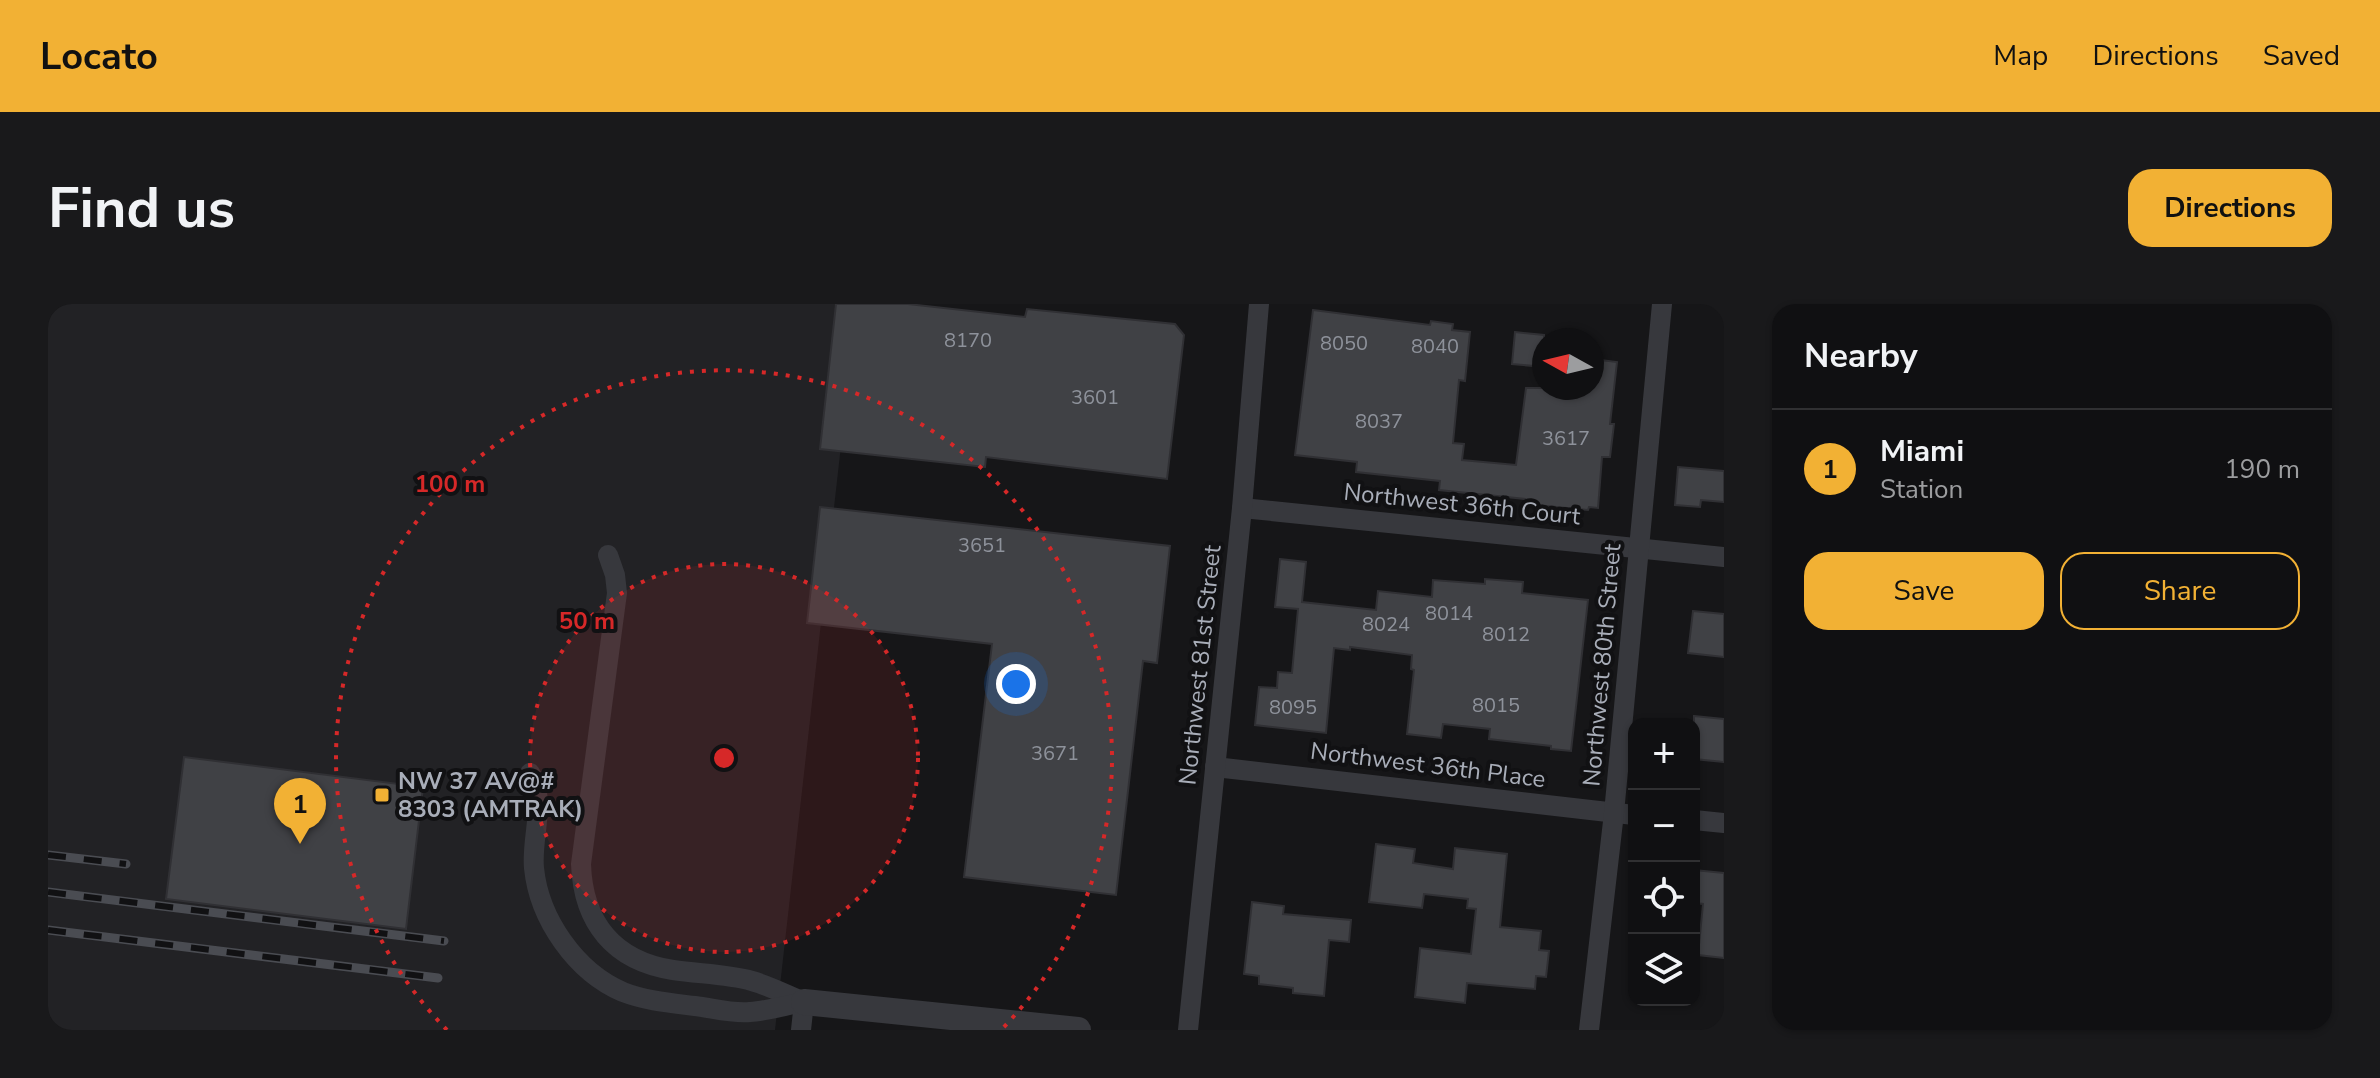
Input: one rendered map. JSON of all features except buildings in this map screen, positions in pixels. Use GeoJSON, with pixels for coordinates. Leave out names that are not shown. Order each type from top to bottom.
{"type":"FeatureCollection","features":[{"type":"Feature","properties":{"kind":"street","name":"Northwest 81st Street"},"geometry":{"type":"LineString","coordinates":[[1188,1030],[1242,508],[1259,304]]}},
{"type":"Feature","properties":{"kind":"street","name":"Northwest 80th Street"},"geometry":{"type":"LineString","coordinates":[[1589,1030],[1624,814],[1639,547],[1662,304]]}},
{"type":"Feature","properties":{"kind":"street","name":"Northwest 36th Court"},"geometry":{"type":"LineString","coordinates":[[1242,508],[1724,557]]}},
{"type":"Feature","properties":{"kind":"street"},"geometry":{"type":"LineString","coordinates":[[608,555],[617,593],[581,864],[583,890],[591,914],[605,937],[636,960],[661,968],[752,981],[804,1002],[1078,1030]]}},
{"type":"Feature","properties":{"kind":"street","name":"Northwest 36th Place"},"geometry":{"type":"LineString","coordinates":[[1215,767],[1624,814]]}},
{"type":"Feature","properties":{"kind":"street"},"geometry":{"type":"LineString","coordinates":[[530,773],[538,795],[534,858],[541,896],[551,922],[566,945],[597,977],[622,991],[646,999],[747,1013],[804,1002]]}},
{"type":"Feature","properties":{"kind":"street"},"geometry":{"type":"LineString","coordinates":[[1700,821],[1724,823]]}},
{"type":"Feature","properties":{"kind":"street"},"geometry":{"type":"LineString","coordinates":[[801,1030],[804,1002]]}},
{"type":"Feature","properties":{"kind":"shaded area"},"geometry":{"type":"Polygon","coordinates":[[[48,304],[857,304],[775,1030],[48,1030],[48,304]]]}},
{"type":"Feature","properties":{"kind":"railway"},"geometry":{"type":"LineString","coordinates":[[48,855],[126,864]]}},
{"type":"Feature","properties":{"kind":"railway"},"geometry":{"type":"LineString","coordinates":[[48,892],[444,941]]}},
{"type":"Feature","properties":{"kind":"railway"},"geometry":{"type":"LineString","coordinates":[[48,930],[438,978]]}},
{"type":"Feature","properties":{"kind":"place","name":"NW 37 AV@# 8303 (AMTRAK)"},"geometry":{"type":"Point","coordinates":[382,795]}},
{"type":"Feature","properties":{"kind":"place","name":"Miami"},"geometry":{"type":"Point","coordinates":[300,844]}}]}
